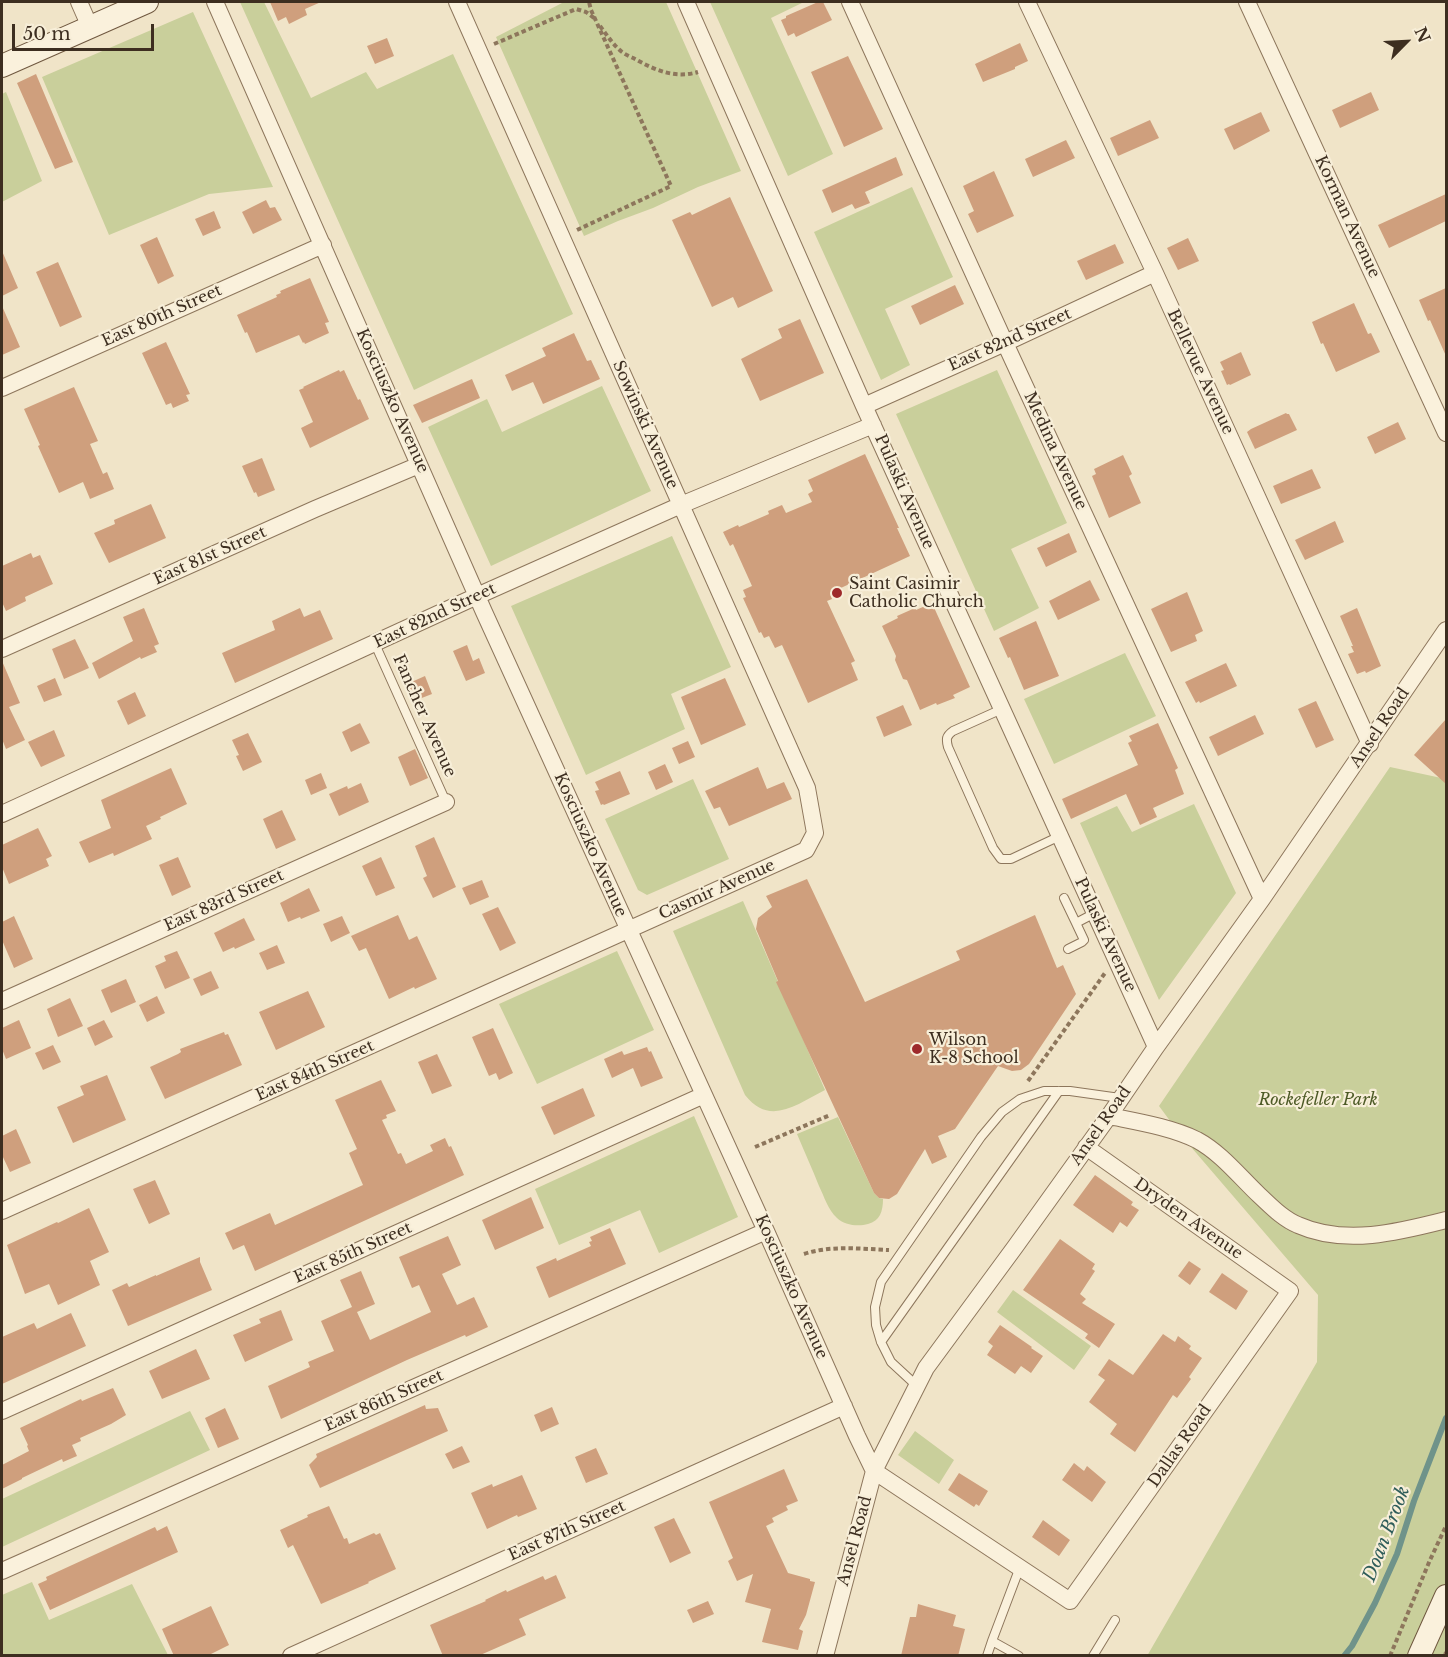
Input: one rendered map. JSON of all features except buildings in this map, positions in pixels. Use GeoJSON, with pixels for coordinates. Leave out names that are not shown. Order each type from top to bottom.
{"type":"FeatureCollection","features":[{"type":"Feature","properties":{"kind":"main road"},"geometry":{"type":"LineString","coordinates":[[2,66],[147,2]]}},
{"type":"Feature","properties":{"kind":"main road"},"geometry":{"type":"LineString","coordinates":[[1419,1656],[1446,1596]]}},
{"type":"Feature","properties":{"kind":"street"},"geometry":{"type":"LineString","coordinates":[[79,2],[90,27]]}},
{"type":"Feature","properties":{"kind":"street","name":"Kosciuszko Avenue"},"geometry":{"type":"LineString","coordinates":[[215,2],[477,596],[874,1471]]}},
{"type":"Feature","properties":{"kind":"street","name":"Sowinski Avenue"},"geometry":{"type":"LineString","coordinates":[[457,2],[807,788],[815,833],[806,850]]}},
{"type":"Feature","properties":{"kind":"street","name":"Pulaski Avenue"},"geometry":{"type":"LineString","coordinates":[[686,2],[864,406],[1155,1047]]}},
{"type":"Feature","properties":{"kind":"street","name":"Medina Avenue"},"geometry":{"type":"LineString","coordinates":[[850,2],[1262,899]]}},
{"type":"Feature","properties":{"kind":"street","name":"Bellevue Avenue"},"geometry":{"type":"LineString","coordinates":[[1027,2],[1155,273],[1370,744]]}},
{"type":"Feature","properties":{"kind":"street","name":"Korman Avenue"},"geometry":{"type":"LineString","coordinates":[[1247,2],[1446,432]]}},
{"type":"Feature","properties":{"kind":"street","name":"East 80th Street"},"geometry":{"type":"LineString","coordinates":[[2,388],[323,245]]}},
{"type":"Feature","properties":{"kind":"street","name":"East 82nd Street"},"geometry":{"type":"LineString","coordinates":[[864,406],[1155,273]]}},
{"type":"Feature","properties":{"kind":"street","name":"East 82nd Street"},"geometry":{"type":"LineString","coordinates":[[2,814],[477,596],[873,425]]}},
{"type":"Feature","properties":{"kind":"street","name":"East 81st Street"},"geometry":{"type":"LineString","coordinates":[[2,649],[419,465]]}},
{"type":"Feature","properties":{"kind":"street","name":"Ansel Road"},"geometry":{"type":"LineString","coordinates":[[825,1656],[874,1471],[926,1368],[1109,1116],[1155,1047],[1262,899],[1446,630]]}},
{"type":"Feature","properties":{"kind":"street","name":"East 83rd Street"},"geometry":{"type":"LineString","coordinates":[[2,1001],[446,802]]}},
{"type":"Feature","properties":{"kind":"street","name":"Casmir Avenue"},"geometry":{"type":"LineString","coordinates":[[629,930],[806,850]]}},
{"type":"Feature","properties":{"kind":"street","name":"East 84th Street"},"geometry":{"type":"LineString","coordinates":[[2,1211],[629,930]]}},
{"type":"Feature","properties":{"kind":"street","name":"East 85th Street"},"geometry":{"type":"LineString","coordinates":[[2,1411],[704,1095]]}},
{"type":"Feature","properties":{"kind":"street"},"geometry":{"type":"LineString","coordinates":[[1109,1116],[1157,1126],[1196,1140],[1223,1160],[1279,1214],[1297,1225],[1319,1232],[1347,1236],[1377,1235],[1446,1220]]}},
{"type":"Feature","properties":{"kind":"street","name":"Dryden Avenue"},"geometry":{"type":"LineString","coordinates":[[1086,1147],[1290,1291]]}},
{"type":"Feature","properties":{"kind":"street","name":"East 86th Street"},"geometry":{"type":"LineString","coordinates":[[2,1571],[766,1231]]}},
{"type":"Feature","properties":{"kind":"street","name":"Dallas Road"},"geometry":{"type":"LineString","coordinates":[[1020,1568],[1070,1601],[1290,1291]]}},
{"type":"Feature","properties":{"kind":"street","name":"East 87th Street"},"geometry":{"type":"LineString","coordinates":[[291,1656],[844,1406]]}},
{"type":"Feature","properties":{"kind":"street"},"geometry":{"type":"LineString","coordinates":[[874,1471],[1020,1568]]}},
{"type":"Feature","properties":{"kind":"lane","name":"Fancher Avenue"},"geometry":{"type":"LineString","coordinates":[[375,644],[446,802]]}},
{"type":"Feature","properties":{"kind":"lane"},"geometry":{"type":"LineString","coordinates":[[1002,708],[953,731],[946,740],[993,848],[1001,859],[1011,860],[1060,836]]}},
{"type":"Feature","properties":{"kind":"lane"},"geometry":{"type":"LineString","coordinates":[[1064,898],[1084,940],[1068,949]]}},
{"type":"Feature","properties":{"kind":"lane"},"geometry":{"type":"LineString","coordinates":[[1076,922],[1095,913]]}},
{"type":"Feature","properties":{"kind":"lane"},"geometry":{"type":"LineString","coordinates":[[917,1386],[891,1362],[881,1342],[876,1325],[876,1307],[881,1282],[981,1137],[1002,1112],[1020,1099],[1044,1091],[1070,1091],[1120,1098]]}},
{"type":"Feature","properties":{"kind":"lane"},"geometry":{"type":"LineString","coordinates":[[881,1342],[1059,1091]]}},
{"type":"Feature","properties":{"kind":"lane"},"geometry":{"type":"LineString","coordinates":[[987,1656],[1020,1568]]}},
{"type":"Feature","properties":{"kind":"lane"},"geometry":{"type":"LineString","coordinates":[[1093,1656],[1115,1620]]}},
{"type":"Feature","properties":{"kind":"lane"},"geometry":{"type":"LineString","coordinates":[[992,1641],[1019,1656]]}},
{"type":"Feature","properties":{"kind":"path"},"geometry":{"type":"LineString","coordinates":[[577,231],[671,186],[589,2]]}},
{"type":"Feature","properties":{"kind":"path"},"geometry":{"type":"LineString","coordinates":[[494,44],[576,9],[595,18],[622,52],[649,66],[667,74],[691,74],[702,70]]}},
{"type":"Feature","properties":{"kind":"path"},"geometry":{"type":"LineString","coordinates":[[1022,1090],[1106,972]]}},
{"type":"Feature","properties":{"kind":"path"},"geometry":{"type":"LineString","coordinates":[[755,1147],[830,1114]]}},
{"type":"Feature","properties":{"kind":"path"},"geometry":{"type":"LineString","coordinates":[[804,1254],[819,1249],[889,1250]]}},
{"type":"Feature","properties":{"kind":"path"},"geometry":{"type":"LineString","coordinates":[[1390,1656],[1446,1526]]}},
{"type":"Feature","properties":{"kind":"green space"},"geometry":{"type":"Polygon","coordinates":[[[240,2],[264,2],[311,98],[366,72],[377,89],[453,54],[573,314],[414,390],[240,2]]]}},
{"type":"Feature","properties":{"kind":"green space"},"geometry":{"type":"Polygon","coordinates":[[[564,2],[666,2],[741,171],[584,236],[496,37],[564,2]]]}},
{"type":"Feature","properties":{"kind":"green space"},"geometry":{"type":"Polygon","coordinates":[[[710,2],[804,2],[771,18],[833,154],[788,176],[710,2]]]}},
{"type":"Feature","properties":{"kind":"green space"},"geometry":{"type":"Polygon","coordinates":[[[193,12],[273,187],[209,194],[109,235],[42,77],[193,12]]]}},
{"type":"Feature","properties":{"kind":"green space"},"geometry":{"type":"Polygon","coordinates":[[[6,92],[42,181],[2,202],[2,94],[6,92]]]}},
{"type":"Feature","properties":{"kind":"green space"},"geometry":{"type":"Polygon","coordinates":[[[912,187],[953,277],[885,309],[910,365],[881,380],[814,232],[912,187]]]}},
{"type":"Feature","properties":{"kind":"green space"},"geometry":{"type":"Polygon","coordinates":[[[997,370],[1067,523],[1011,549],[1039,608],[994,631],[896,414],[997,370]]]}},
{"type":"Feature","properties":{"kind":"green space"},"geometry":{"type":"Polygon","coordinates":[[[602,386],[651,491],[491,566],[428,427],[487,399],[502,432],[602,386]]]}},
{"type":"Feature","properties":{"kind":"green space"},"geometry":{"type":"Polygon","coordinates":[[[672,536],[731,667],[671,694],[685,729],[586,775],[511,606],[672,536]]]}},
{"type":"Feature","properties":{"kind":"green space"},"geometry":{"type":"Polygon","coordinates":[[[1125,653],[1156,716],[1054,764],[1024,699],[1125,653]]]}},
{"type":"Feature","properties":{"kind":"green space","name":"Rockefeller Park"},"geometry":{"type":"Polygon","coordinates":[[[1390,767],[1446,779],[1446,1655],[1147,1656],[1317,1362],[1318,1295],[1179,1133],[1159,1106],[1390,767]]]}},
{"type":"Feature","properties":{"kind":"green space"},"geometry":{"type":"Polygon","coordinates":[[[693,779],[729,859],[647,895],[638,890],[605,819],[693,779]]]}},
{"type":"Feature","properties":{"kind":"green space"},"geometry":{"type":"Polygon","coordinates":[[[1194,804],[1236,893],[1159,1000],[1080,823],[1117,806],[1132,832],[1194,804]]]}},
{"type":"Feature","properties":{"kind":"green space"},"geometry":{"type":"Polygon","coordinates":[[[743,901],[825,1090],[784,1110],[764,1110],[754,1105],[745,1095],[673,931],[743,901]]]}},
{"type":"Feature","properties":{"kind":"green space"},"geometry":{"type":"Polygon","coordinates":[[[617,951],[654,1030],[537,1084],[499,1004],[617,951]]]}},
{"type":"Feature","properties":{"kind":"green space"},"geometry":{"type":"Polygon","coordinates":[[[694,1116],[738,1217],[659,1253],[640,1210],[559,1245],[535,1189],[694,1116]]]}},
{"type":"Feature","properties":{"kind":"green space"},"geometry":{"type":"Polygon","coordinates":[[[838,1117],[874,1193],[883,1199],[880,1215],[868,1224],[847,1224],[834,1215],[826,1203],[797,1134],[838,1117]]]}},
{"type":"Feature","properties":{"kind":"green space"},"geometry":{"type":"Polygon","coordinates":[[[1013,1290],[1091,1346],[1074,1370],[997,1312],[1013,1290]]]}},
{"type":"Feature","properties":{"kind":"green space"},"geometry":{"type":"Polygon","coordinates":[[[190,1411],[210,1450],[2,1547],[2,1499],[190,1411]]]}},
{"type":"Feature","properties":{"kind":"green space"},"geometry":{"type":"Polygon","coordinates":[[[915,1431],[954,1460],[939,1484],[898,1455],[915,1431]]]}},
{"type":"Feature","properties":{"kind":"green space"},"geometry":{"type":"Polygon","coordinates":[[[32,1582],[49,1620],[132,1584],[168,1655],[2,1655],[2,1595],[32,1582]]]}},
{"type":"Feature","properties":{"kind":"waterway","name":"Doan Brook"},"geometry":{"type":"LineString","coordinates":[[1344,1656],[1352,1646],[1375,1603],[1397,1554],[1414,1501],[1446,1418]]}},
{"type":"Feature","properties":{"kind":"place","name":"Saint Casimir Catholic Church"},"geometry":{"type":"Point","coordinates":[837,593]}},
{"type":"Feature","properties":{"kind":"place","name":"Wilson K-8 School"},"geometry":{"type":"Point","coordinates":[917,1049]}}]}
